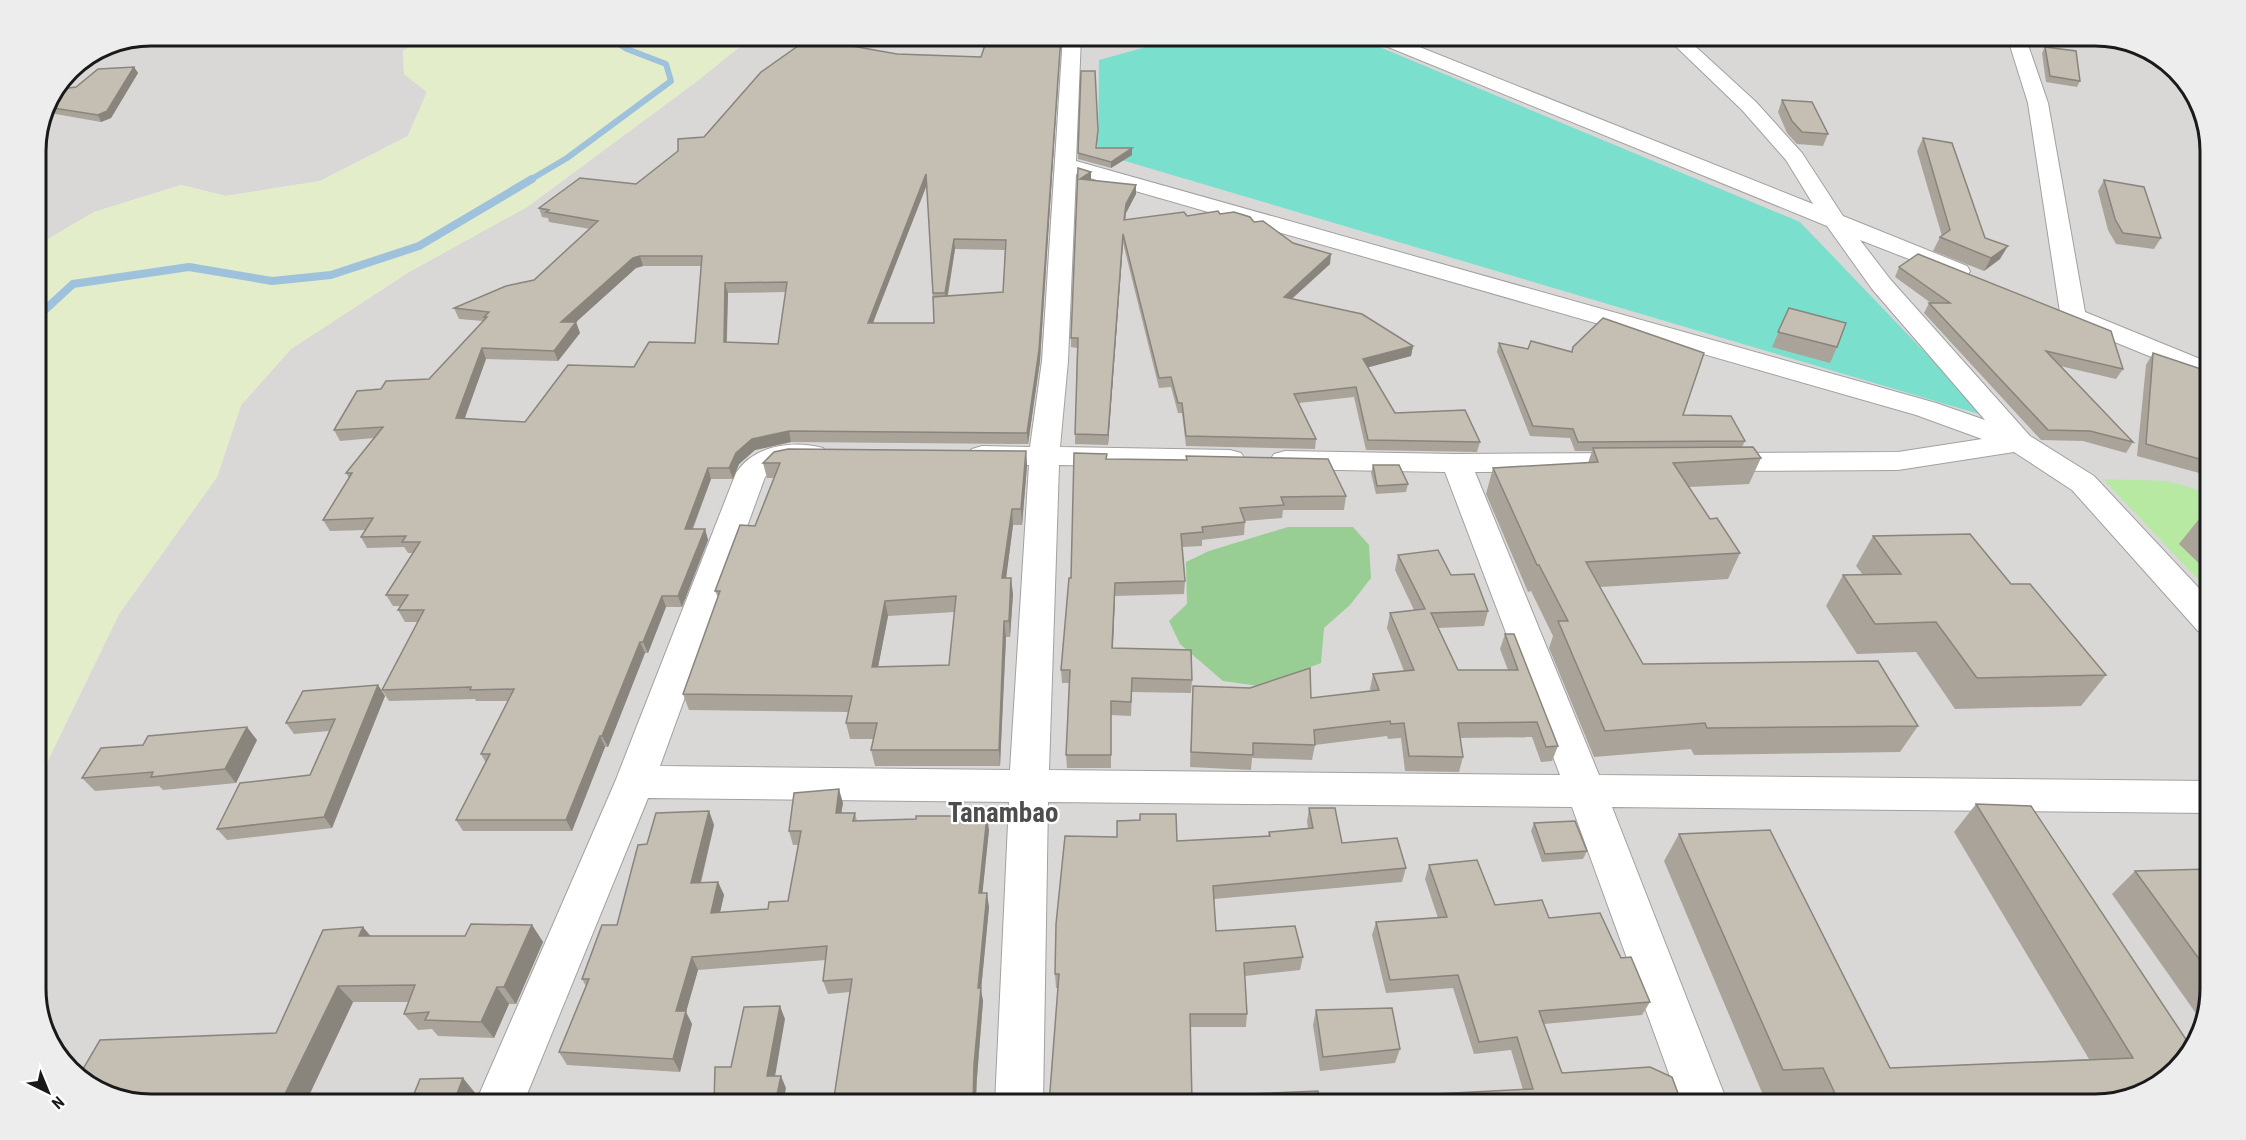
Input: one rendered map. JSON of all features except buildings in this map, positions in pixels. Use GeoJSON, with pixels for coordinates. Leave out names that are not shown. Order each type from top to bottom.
{"type":"FeatureCollection","features":[{"type":"Feature","properties":{"kind":"street"},"geometry":{"type":"LineString","coordinates":[[1019,1094],[1029,787],[1044,455],[1056,361],[1072,46]]}},
{"type":"Feature","properties":{"kind":"street"},"geometry":{"type":"LineString","coordinates":[[1402,46],[1976,278]]}},
{"type":"Feature","properties":{"kind":"street"},"geometry":{"type":"LineString","coordinates":[[1685,46],[1749,106],[1795,157],[1836,223],[1881,284],[2019,442]]}},
{"type":"Feature","properties":{"kind":"street"},"geometry":{"type":"LineString","coordinates":[[2019,46],[2038,103],[2062,312],[2199,369]]}},
{"type":"Feature","properties":{"kind":"street"},"geometry":{"type":"LineString","coordinates":[[1067,165],[1926,409],[2019,442],[2083,483],[2200,611]]}},
{"type":"Feature","properties":{"kind":"street"},"geometry":{"type":"LineString","coordinates":[[952,454],[1456,463],[1898,461],[2019,442]]}},
{"type":"Feature","properties":{"kind":"street"},"geometry":{"type":"LineString","coordinates":[[503,1094],[635,782],[751,473],[767,458],[791,453],[848,454]]}},
{"type":"Feature","properties":{"kind":"street"},"geometry":{"type":"LineString","coordinates":[[1456,463],[1586,791],[1700,1094]]}},
{"type":"Feature","properties":{"kind":"street"},"geometry":{"type":"LineString","coordinates":[[635,782],[2200,797]]}},
{"type":"Feature","properties":{"kind":"shaded area"},"geometry":{"type":"Polygon","coordinates":[[[151,46],[411,46],[403,51],[404,74],[427,92],[408,136],[320,181],[226,196],[181,185],[94,212],[47,240],[47,144],[54,111],[64,93],[77,77],[93,64],[111,54],[151,46]]]}},
{"type":"Feature","properties":{"kind":"shaded area"},"geometry":{"type":"Polygon","coordinates":[[[741,46],[2095,46],[2128,52],[2141,57],[2164,72],[2182,93],[2194,118],[2199,144],[2200,989],[2196,1016],[2189,1035],[2174,1058],[2159,1072],[2135,1086],[2095,1094],[151,1094],[124,1090],[105,1083],[82,1068],[72,1058],[57,1035],[49,1009],[47,996],[47,762],[119,614],[217,477],[241,405],[291,349],[409,272],[527,207],[696,82],[741,46]]]}},
{"type":"Feature","properties":{"kind":"shaded area"},"geometry":{"type":"Polygon","coordinates":[[[1150,46],[1377,46],[1800,222],[1986,416],[1098,153],[1099,60],[1150,46]]]}},
{"type":"Feature","properties":{"kind":"green space"},"geometry":{"type":"Polygon","coordinates":[[[411,46],[741,46],[696,82],[527,207],[409,272],[291,349],[241,405],[217,477],[119,614],[47,762],[47,240],[94,212],[181,185],[226,196],[320,181],[408,136],[427,92],[404,74],[403,51],[411,46]]]}},
{"type":"Feature","properties":{"kind":"green space"},"geometry":{"type":"Polygon","coordinates":[[[2103,479],[2167,481],[2199,490],[2200,581],[2103,479]]]}},
{"type":"Feature","properties":{"kind":"green space"},"geometry":{"type":"Polygon","coordinates":[[[1288,527],[1353,527],[1369,545],[1371,578],[1350,605],[1324,628],[1321,663],[1259,686],[1223,681],[1180,644],[1169,621],[1187,604],[1186,562],[1209,551],[1288,527]]]}},
{"type":"Feature","properties":{"kind":"waterway"},"geometry":{"type":"LineString","coordinates":[[530,180],[567,158],[671,81],[666,64],[622,46]]}},
{"type":"Feature","properties":{"kind":"waterway"},"geometry":{"type":"LineString","coordinates":[[47,308],[73,284],[189,267],[272,281],[331,275],[419,246],[532,179]]}},
{"type":"Feature","properties":{"kind":"district","name":"Tanambao"},"geometry":{"type":"Point","coordinates":[1003,813]}}]}
